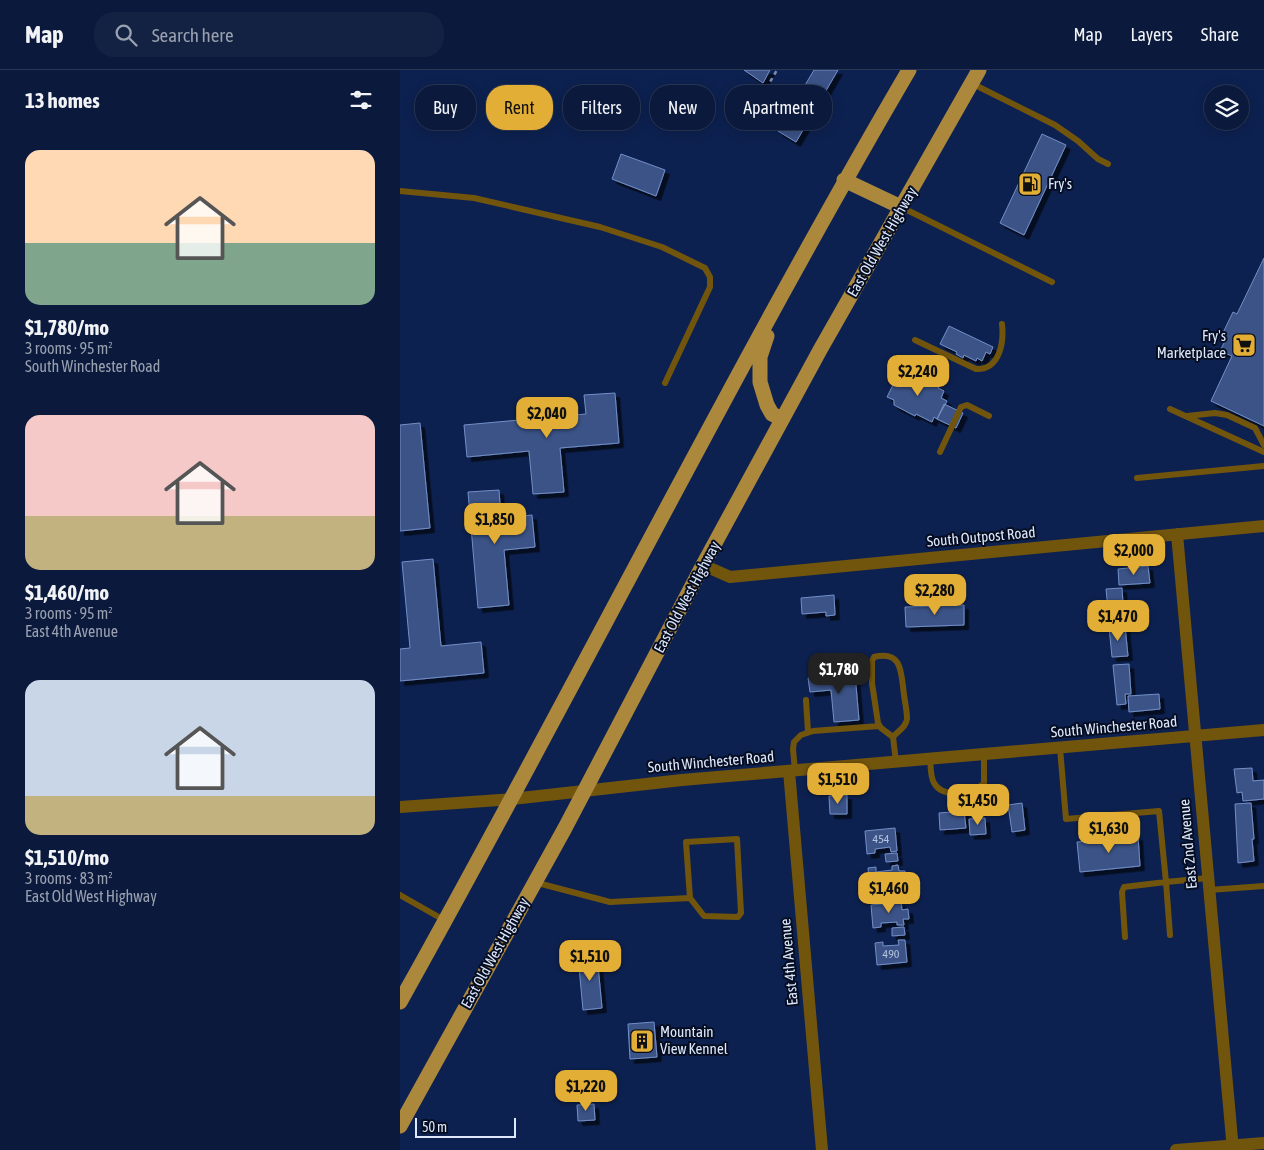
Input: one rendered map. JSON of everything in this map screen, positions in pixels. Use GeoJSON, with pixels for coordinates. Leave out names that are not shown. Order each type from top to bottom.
{"type":"FeatureCollection","features":[{"type":"Feature","properties":{"kind":"main road"},"geometry":{"type":"LineString","coordinates":[[400,1002],[512,799],[671,498],[844,180],[909,70]]}},
{"type":"Feature","properties":{"kind":"main road","name":"East Old West Highway"},"geometry":{"type":"LineString","coordinates":[[400,1126],[584,791],[782,419],[979,70]]}},
{"type":"Feature","properties":{"kind":"main road"},"geometry":{"type":"LineString","coordinates":[[844,180],[902,207]]}},
{"type":"Feature","properties":{"kind":"main road"},"geometry":{"type":"LineString","coordinates":[[778,301],[760,357],[760,382],[767,405],[772,414],[782,419]]}},
{"type":"Feature","properties":{"kind":"street","name":"South Outpost Road"},"geometry":{"type":"LineString","coordinates":[[703,565],[730,577],[1264,526]]}},
{"type":"Feature","properties":{"kind":"street","name":"East 2nd Avenue"},"geometry":{"type":"LineString","coordinates":[[1177,534],[1233,1148]]}},
{"type":"Feature","properties":{"kind":"street","name":"South Winchester Road"},"geometry":{"type":"LineString","coordinates":[[400,807],[512,799],[792,771],[1264,730]]}},
{"type":"Feature","properties":{"kind":"street","name":"East 4th Avenue"},"geometry":{"type":"LineString","coordinates":[[792,771],[822,1150]]}},
{"type":"Feature","properties":{"kind":"street"},"geometry":{"type":"LineString","coordinates":[[1176,1150],[1233,1148],[1264,1143]]}},
{"type":"Feature","properties":{"kind":"lane"},"geometry":{"type":"LineString","coordinates":[[971,83],[1055,124],[1098,159],[1108,164]]}},
{"type":"Feature","properties":{"kind":"lane"},"geometry":{"type":"LineString","coordinates":[[400,191],[474,198],[581,222],[662,246],[705,268],[710,277],[710,287],[665,382]]}},
{"type":"Feature","properties":{"kind":"lane"},"geometry":{"type":"LineString","coordinates":[[902,207],[1052,282]]}},
{"type":"Feature","properties":{"kind":"lane"},"geometry":{"type":"LineString","coordinates":[[915,340],[976,369],[983,369],[994,362],[1003,343],[1002,324]]}},
{"type":"Feature","properties":{"kind":"lane"},"geometry":{"type":"LineString","coordinates":[[940,452],[961,407],[967,405],[989,416]]}},
{"type":"Feature","properties":{"kind":"lane"},"geometry":{"type":"LineString","coordinates":[[1170,409],[1264,452]]}},
{"type":"Feature","properties":{"kind":"lane"},"geometry":{"type":"LineString","coordinates":[[1186,416],[1215,413],[1227,415],[1255,428],[1264,445]]}},
{"type":"Feature","properties":{"kind":"lane"},"geometry":{"type":"LineString","coordinates":[[1137,478],[1264,466]]}},
{"type":"Feature","properties":{"kind":"lane"},"geometry":{"type":"LineString","coordinates":[[892,737],[903,727],[907,719],[901,669],[895,658],[888,655],[874,656],[872,661],[872,683],[879,726],[892,737],[896,762]]}},
{"type":"Feature","properties":{"kind":"lane"},"geometry":{"type":"LineString","coordinates":[[806,700],[808,732]]}},
{"type":"Feature","properties":{"kind":"lane"},"geometry":{"type":"LineString","coordinates":[[792,771],[794,742],[801,734],[879,726]]}},
{"type":"Feature","properties":{"kind":"lane"},"geometry":{"type":"LineString","coordinates":[[1060,748],[1066,819],[1159,811],[1170,936]]}},
{"type":"Feature","properties":{"kind":"lane"},"geometry":{"type":"LineString","coordinates":[[930,759],[934,783],[940,790],[958,792],[979,788],[984,783],[984,754]]}},
{"type":"Feature","properties":{"kind":"lane"},"geometry":{"type":"LineString","coordinates":[[737,839],[741,913],[738,917],[704,916],[690,898],[686,842],[737,839]]}},
{"type":"Feature","properties":{"kind":"lane"},"geometry":{"type":"LineString","coordinates":[[534,882],[610,902],[690,898]]}},
{"type":"Feature","properties":{"kind":"lane"},"geometry":{"type":"LineString","coordinates":[[1125,937],[1122,892],[1124,887],[1166,882],[1264,886]]}},
{"type":"Feature","properties":{"kind":"lane"},"geometry":{"type":"LineString","coordinates":[[400,896],[446,920]]}},
{"type":"Feature","properties":{"kind":"path"},"geometry":{"type":"LineString","coordinates":[[768,85],[776,70]]}},
{"type":"Feature","properties":{"kind":"building"},"geometry":{"type":"Polygon","coordinates":[[[744,70],[770,70],[763,83],[744,70]]]}},
{"type":"Feature","properties":{"kind":"building"},"geometry":{"type":"Polygon","coordinates":[[[814,70],[838,70],[829,85],[805,85],[814,70]]]}},
{"type":"Feature","properties":{"kind":"building"},"geometry":{"type":"Polygon","coordinates":[[[779,130],[803,130],[796,142],[779,130]]]}},
{"type":"Feature","properties":{"kind":"building"},"geometry":{"type":"Polygon","coordinates":[[[1042,134],[1066,145],[1024,235],[1000,223],[1042,134]]]}},
{"type":"Feature","properties":{"kind":"building"},"geometry":{"type":"Polygon","coordinates":[[[621,154],[665,170],[656,196],[612,179],[621,154]]]}},
{"type":"Feature","properties":{"kind":"building","name":"Fry's Marketplace"},"geometry":{"type":"Polygon","coordinates":[[[1264,258],[1264,426],[1211,401],[1232,356],[1220,351],[1226,339],[1221,337],[1233,312],[1237,314],[1264,258]]]}},
{"type":"Feature","properties":{"kind":"building"},"geometry":{"type":"Polygon","coordinates":[[[949,326],[993,347],[990,354],[986,352],[982,361],[977,358],[976,361],[964,355],[963,358],[956,354],[957,352],[940,344],[949,326]]]}},
{"type":"Feature","properties":{"kind":"building"},"geometry":{"type":"Polygon","coordinates":[[[909,374],[928,384],[930,381],[940,386],[938,388],[944,391],[941,398],[947,401],[937,419],[934,417],[932,422],[894,405],[894,400],[887,397],[898,375],[906,379],[909,374]]]}},
{"type":"Feature","properties":{"kind":"building"},"geometry":{"type":"Polygon","coordinates":[[[615,393],[619,443],[560,448],[564,492],[533,494],[529,451],[467,457],[464,425],[586,414],[584,395],[615,393]]]}},
{"type":"Feature","properties":{"kind":"building"},"geometry":{"type":"Polygon","coordinates":[[[944,404],[963,413],[956,428],[937,419],[944,404]]]}},
{"type":"Feature","properties":{"kind":"building"},"geometry":{"type":"Polygon","coordinates":[[[420,423],[430,528],[400,531],[400,425],[420,423]]]}},
{"type":"Feature","properties":{"kind":"building"},"geometry":{"type":"Polygon","coordinates":[[[499,490],[501,518],[532,515],[535,547],[504,550],[509,605],[478,608],[468,492],[499,490]]]}},
{"type":"Feature","properties":{"kind":"building"},"geometry":{"type":"Polygon","coordinates":[[[433,559],[441,646],[481,642],[484,673],[400,681],[400,649],[410,648],[402,562],[433,559]]]}},
{"type":"Feature","properties":{"kind":"building"},"geometry":{"type":"Polygon","coordinates":[[[1148,566],[1150,583],[1119,585],[1118,569],[1148,566]]]}},
{"type":"Feature","properties":{"kind":"building"},"geometry":{"type":"Polygon","coordinates":[[[1122,588],[1124,618],[1109,619],[1106,589],[1122,588]]]}},
{"type":"Feature","properties":{"kind":"building"},"geometry":{"type":"Polygon","coordinates":[[[834,595],[835,615],[826,616],[826,612],[802,614],[801,598],[834,595]]]}},
{"type":"Feature","properties":{"kind":"building"},"geometry":{"type":"Polygon","coordinates":[[[964,605],[964,625],[906,627],[905,607],[964,605]]]}},
{"type":"Feature","properties":{"kind":"building"},"geometry":{"type":"Polygon","coordinates":[[[1125,626],[1128,656],[1112,657],[1109,627],[1125,626]]]}},
{"type":"Feature","properties":{"kind":"building"},"geometry":{"type":"Polygon","coordinates":[[[1129,664],[1131,694],[1125,694],[1126,704],[1117,705],[1113,665],[1129,664]]]}},
{"type":"Feature","properties":{"kind":"building"},"geometry":{"type":"Polygon","coordinates":[[[855,674],[859,720],[834,722],[831,690],[810,692],[808,678],[855,674]]]}},
{"type":"Feature","properties":{"kind":"building"},"geometry":{"type":"Polygon","coordinates":[[[1159,694],[1160,709],[1129,712],[1128,696],[1159,694]]]}},
{"type":"Feature","properties":{"kind":"building"},"geometry":{"type":"Polygon","coordinates":[[[1252,768],[1253,781],[1264,780],[1264,799],[1243,801],[1242,792],[1237,793],[1234,769],[1252,768]]]}},
{"type":"Feature","properties":{"kind":"building"},"geometry":{"type":"Polygon","coordinates":[[[847,795],[847,814],[830,814],[829,796],[847,795]]]}},
{"type":"Feature","properties":{"kind":"building"},"geometry":{"type":"Polygon","coordinates":[[[1022,803],[1025,830],[1012,832],[1008,805],[1022,803]]]}},
{"type":"Feature","properties":{"kind":"building"},"geometry":{"type":"Polygon","coordinates":[[[1251,803],[1254,861],[1238,863],[1235,804],[1251,803]]]}},
{"type":"Feature","properties":{"kind":"building"},"geometry":{"type":"Polygon","coordinates":[[[964,811],[966,828],[940,830],[939,813],[964,811]]]}},
{"type":"Feature","properties":{"kind":"building"},"geometry":{"type":"Polygon","coordinates":[[[985,818],[986,834],[970,835],[969,819],[985,818]]]}},
{"type":"Feature","properties":{"kind":"building"},"geometry":{"type":"Polygon","coordinates":[[[895,828],[897,851],[891,852],[890,847],[875,849],[875,853],[867,854],[865,831],[895,828]]]}},
{"type":"Feature","properties":{"kind":"building"},"geometry":{"type":"Polygon","coordinates":[[[1138,836],[1140,866],[1080,872],[1077,842],[1138,836]]]}},
{"type":"Feature","properties":{"kind":"building"},"geometry":{"type":"Polygon","coordinates":[[[897,853],[898,861],[886,862],[885,854],[897,853]]]}},
{"type":"Feature","properties":{"kind":"building"},"geometry":{"type":"Polygon","coordinates":[[[898,865],[899,871],[905,871],[906,882],[900,883],[900,888],[870,891],[868,868],[876,867],[876,872],[892,870],[892,866],[898,865]]]}},
{"type":"Feature","properties":{"kind":"building"},"geometry":{"type":"Polygon","coordinates":[[[901,902],[902,910],[908,909],[909,919],[903,919],[904,925],[897,925],[897,922],[881,923],[881,927],[873,928],[871,905],[901,902]]]}},
{"type":"Feature","properties":{"kind":"building"},"geometry":{"type":"Polygon","coordinates":[[[904,927],[905,935],[892,936],[892,928],[904,927]]]}},
{"type":"Feature","properties":{"kind":"building"},"geometry":{"type":"Polygon","coordinates":[[[898,940],[905,940],[907,962],[877,965],[875,943],[883,942],[883,946],[899,945],[898,940]]]}},
{"type":"Feature","properties":{"kind":"building"},"geometry":{"type":"Polygon","coordinates":[[[597,955],[602,1008],[583,1010],[578,956],[597,955]]]}},
{"type":"Feature","properties":{"kind":"building","name":"Mountain View Kennel"},"geometry":{"type":"Polygon","coordinates":[[[654,1022],[657,1057],[630,1059],[628,1024],[654,1022]]]}},
{"type":"Feature","properties":{"kind":"building"},"geometry":{"type":"Polygon","coordinates":[[[594,1104],[595,1120],[578,1121],[577,1105],[594,1104]]]}},
{"type":"Feature","properties":{"kind":"place","name":"Fry's"},"geometry":{"type":"Point","coordinates":[1030,184]}},
{"type":"Feature","properties":{"kind":"place","name":"Fry's Marketplace"},"geometry":{"type":"Point","coordinates":[1244,345]}},
{"type":"Feature","properties":{"kind":"place","name":"Mountain View Kennel"},"geometry":{"type":"Point","coordinates":[642,1041]}}]}
